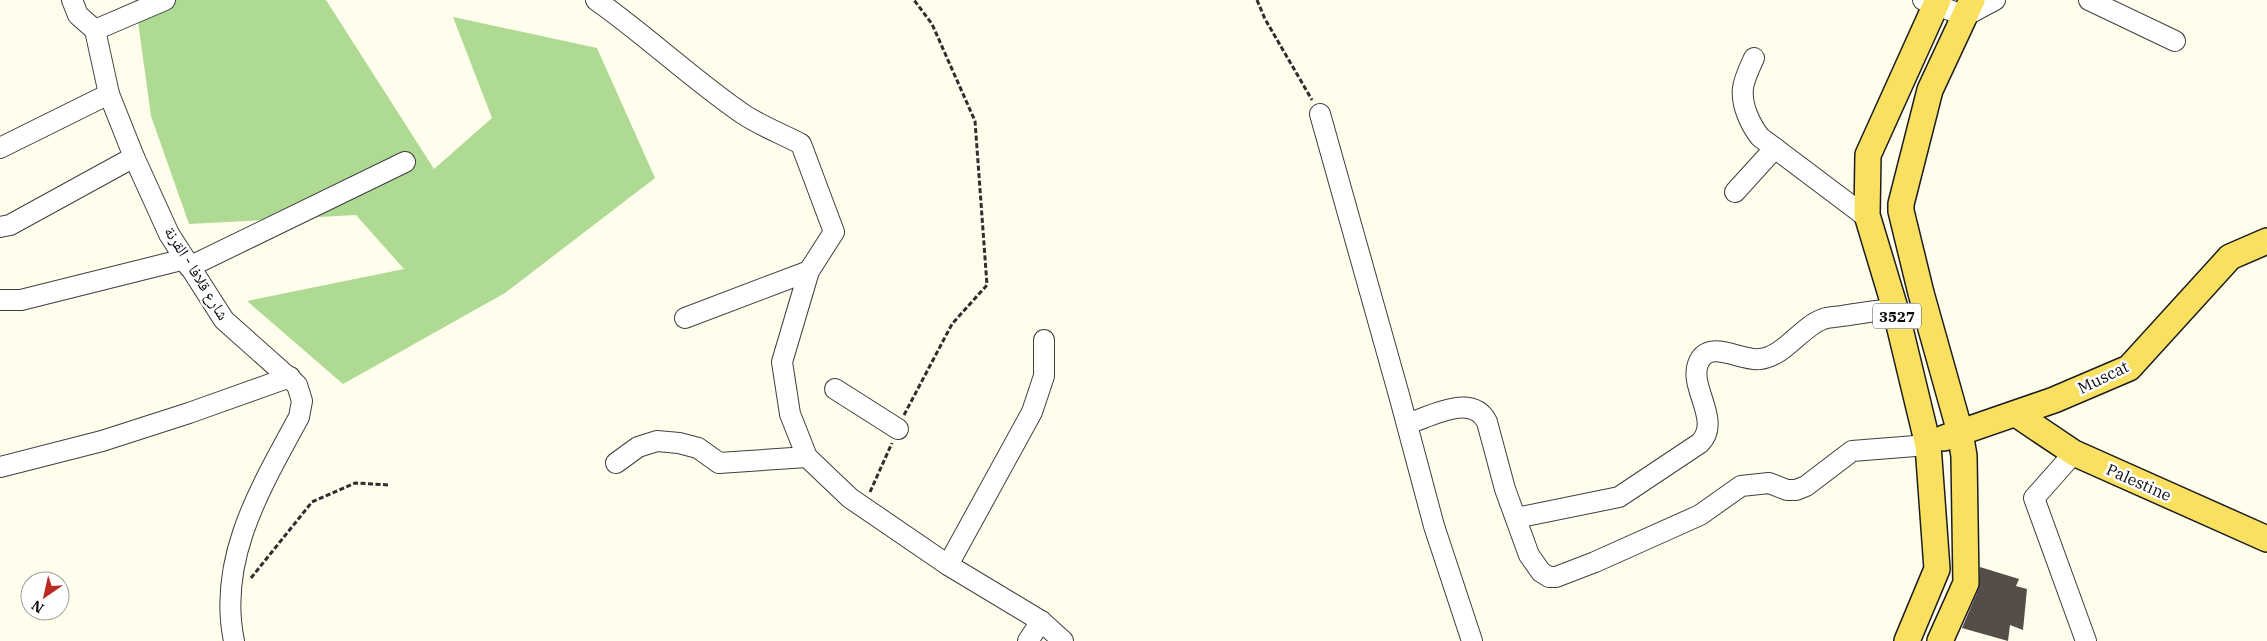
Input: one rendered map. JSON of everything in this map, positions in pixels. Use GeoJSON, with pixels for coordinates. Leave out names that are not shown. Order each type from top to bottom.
{"type":"FeatureCollection","features":[{"type":"Feature","properties":{"kind":"main road","name":"3527"},"geometry":{"type":"LineString","coordinates":[[1907,641],[1937,569],[1928,445],[1895,308],[1869,218],[1868,155],[1932,2]]}},
{"type":"Feature","properties":{"kind":"main road","name":"3527"},"geometry":{"type":"LineString","coordinates":[[1940,641],[1966,584],[1964,456],[1960,432],[1921,293],[1901,211],[1902,194],[1930,90],[1969,8]]}},
{"type":"Feature","properties":{"kind":"main road","name":"Muscat"},"geometry":{"type":"LineString","coordinates":[[1928,445],[1960,432],[2016,414],[2129,368],[2230,257],[2267,241]]}},
{"type":"Feature","properties":{"kind":"main road","name":"Palestine"},"geometry":{"type":"LineString","coordinates":[[2016,414],[2074,452],[2267,539]]}},
{"type":"Feature","properties":{"kind":"street"},"geometry":{"type":"LineString","coordinates":[[72,0],[78,15],[95,30],[165,0]]}},
{"type":"Feature","properties":{"kind":"street"},"geometry":{"type":"LineString","coordinates":[[596,0],[626,21],[689,73],[745,115],[801,144],[834,232],[809,271],[782,362],[790,414],[807,457],[850,498],[948,565],[1041,622],[1063,641]]}},
{"type":"Feature","properties":{"kind":"street"},"geometry":{"type":"LineString","coordinates":[[1932,2],[1969,8],[1995,0]]}},
{"type":"Feature","properties":{"kind":"street"},"geometry":{"type":"LineString","coordinates":[[2090,0],[2175,41]]}},
{"type":"Feature","properties":{"kind":"street","name":"شارع قلافا - القرنة"},"geometry":{"type":"LineString","coordinates":[[95,30],[109,94],[134,157],[169,234],[224,320],[290,377],[300,390],[302,407],[299,417],[253,505],[236,553],[230,594],[234,641]]}},
{"type":"Feature","properties":{"kind":"street"},"geometry":{"type":"LineString","coordinates":[[1754,58],[1743,87],[1746,106],[1754,130],[1760,137],[1869,218]]}},
{"type":"Feature","properties":{"kind":"street"},"geometry":{"type":"LineString","coordinates":[[0,148],[109,94]]}},
{"type":"Feature","properties":{"kind":"street"},"geometry":{"type":"LineString","coordinates":[[1320,114],[1434,526],[1472,641]]}},
{"type":"Feature","properties":{"kind":"street"},"geometry":{"type":"LineString","coordinates":[[1735,192],[1775,148]]}},
{"type":"Feature","properties":{"kind":"street"},"geometry":{"type":"LineString","coordinates":[[0,228],[134,157]]}},
{"type":"Feature","properties":{"kind":"street"},"geometry":{"type":"LineString","coordinates":[[0,300],[22,300],[187,263],[405,162]]}},
{"type":"Feature","properties":{"kind":"street"},"geometry":{"type":"LineString","coordinates":[[685,318],[809,271]]}},
{"type":"Feature","properties":{"kind":"street"},"geometry":{"type":"LineString","coordinates":[[1516,518],[1618,497],[1700,444],[1706,436],[1708,426],[1697,368],[1700,360],[1710,352],[1719,351],[1745,358],[1760,359],[1776,353],[1823,319],[1895,308]]}},
{"type":"Feature","properties":{"kind":"street"},"geometry":{"type":"LineString","coordinates":[[948,565],[1032,412],[1044,376],[1044,340]]}},
{"type":"Feature","properties":{"kind":"street"},"geometry":{"type":"LineString","coordinates":[[0,467],[111,438],[189,414],[290,377]]}},
{"type":"Feature","properties":{"kind":"street"},"geometry":{"type":"LineString","coordinates":[[835,389],[898,429]]}},
{"type":"Feature","properties":{"kind":"street"},"geometry":{"type":"LineString","coordinates":[[1407,424],[1460,407],[1469,407],[1482,414],[1487,422],[1505,489],[1529,555],[1544,575],[1556,577],[1700,515],[1741,486],[1769,483],[1790,490],[1796,490],[1805,486],[1852,451],[1928,445]]}},
{"type":"Feature","properties":{"kind":"street"},"geometry":{"type":"LineString","coordinates":[[616,463],[638,447],[657,441],[679,443],[698,448],[719,463],[807,457]]}},
{"type":"Feature","properties":{"kind":"street"},"geometry":{"type":"LineString","coordinates":[[2074,452],[2034,498],[2086,641]]}},
{"type":"Feature","properties":{"kind":"street"},"geometry":{"type":"LineString","coordinates":[[1028,641],[1041,622]]}},
{"type":"Feature","properties":{"kind":"path"},"geometry":{"type":"LineString","coordinates":[[863,507],[898,429],[952,324],[987,285],[975,121],[932,24],[914,0]]}},
{"type":"Feature","properties":{"kind":"path"},"geometry":{"type":"LineString","coordinates":[[1258,0],[1265,19],[1320,114]]}},
{"type":"Feature","properties":{"kind":"path"},"geometry":{"type":"LineString","coordinates":[[245,584],[280,544],[312,502],[355,483],[390,485]]}},
{"type":"Feature","properties":{"kind":"green space"},"geometry":{"type":"Polygon","coordinates":[[[135,0],[326,0],[434,169],[492,118],[453,17],[597,48],[655,178],[505,293],[343,384],[247,301],[404,269],[356,215],[189,224],[151,116],[135,0]]]}},
{"type":"Feature","properties":{"kind":"building"},"geometry":{"type":"Polygon","coordinates":[[[1980,567],[2019,579],[2016,586],[2027,589],[2023,630],[2010,625],[2008,641],[1962,628],[1979,588],[1980,567]]]}}]}
